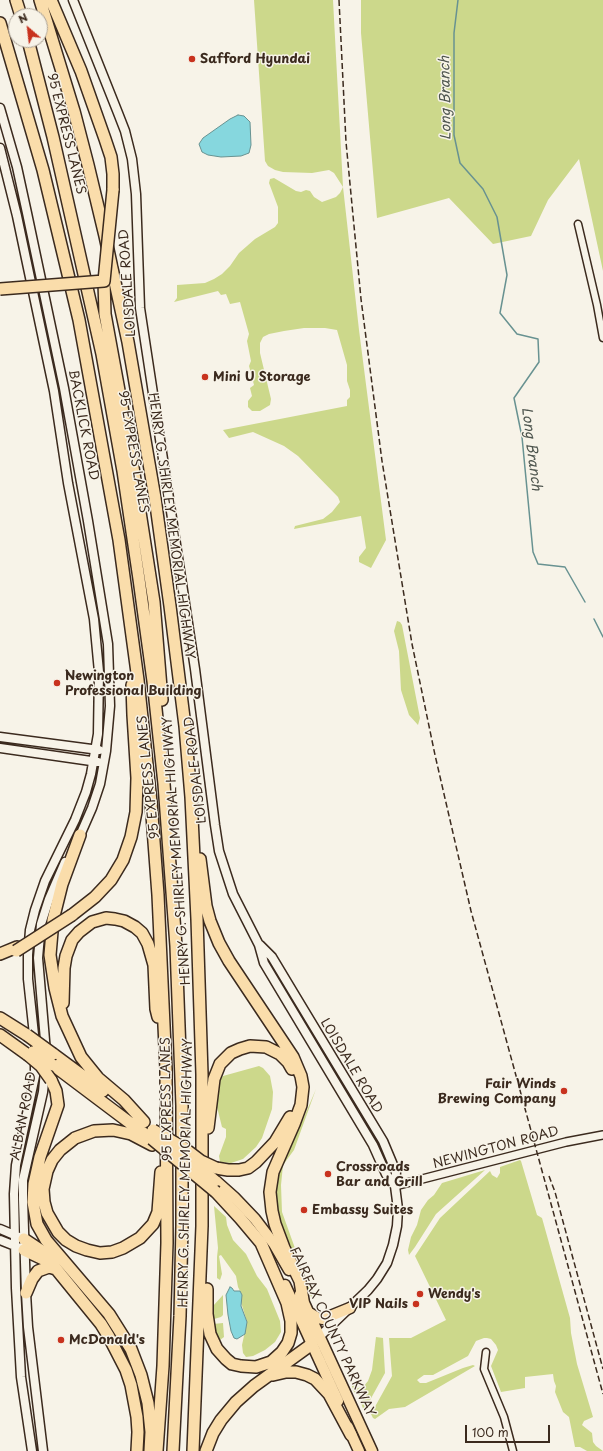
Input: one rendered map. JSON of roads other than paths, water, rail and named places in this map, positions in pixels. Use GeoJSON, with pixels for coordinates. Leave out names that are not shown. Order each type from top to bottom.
{"type":"FeatureCollection","features":[{"type":"Feature","properties":{"kind":"highway","name":"HENRY G. SHIRLEY MEMORIAL HIGHWAY"},"geometry":{"type":"LineString","coordinates":[[40,0],[72,104],[88,165],[113,269],[132,364],[146,438],[170,606],[185,726],[191,797],[201,1004],[203,1156],[202,1226],[193,1451]]}},
{"type":"Feature","properties":{"kind":"highway"},"geometry":{"type":"LineString","coordinates":[[51,0],[81,71],[111,157],[114,190],[104,281],[105,314],[135,474],[154,602],[162,694],[164,784]]}},
{"type":"Feature","properties":{"kind":"highway","name":"HENRY G. SHIRLEY MEMORIAL HIGHWAY"},"geometry":{"type":"LineString","coordinates":[[0,23],[20,86],[43,170],[79,320],[119,540],[132,629],[144,734],[154,834],[166,1048],[167,1144],[165,1305],[157,1451]]}},
{"type":"Feature","properties":{"kind":"highway","name":"95 EXPRESS LANES"},"geometry":{"type":"LineString","coordinates":[[30,48],[53,137],[102,354],[123,471],[140,579],[164,784],[177,966],[182,1113],[180,1294],[173,1451]]}},
{"type":"Feature","properties":{"kind":"highway"},"geometry":{"type":"LineString","coordinates":[[0,289],[104,281]]}},
{"type":"Feature","properties":{"kind":"highway"},"geometry":{"type":"LineString","coordinates":[[0,959],[72,915],[96,897],[111,880],[123,860],[133,829],[137,778],[133,715],[132,629]]}},
{"type":"Feature","properties":{"kind":"highway"},"geometry":{"type":"LineString","coordinates":[[192,824],[202,865],[206,906],[216,936],[229,961],[293,1056],[301,1076],[303,1087],[299,1110],[273,1172],[270,1192],[275,1224],[284,1248],[300,1281],[303,1300]]}},
{"type":"Feature","properties":{"kind":"highway"},"geometry":{"type":"LineString","coordinates":[[80,835],[59,893],[51,930],[50,955],[59,1005],[78,1053],[98,1078],[124,1100],[150,1134]]}},
{"type":"Feature","properties":{"kind":"highway"},"geometry":{"type":"LineString","coordinates":[[67,1027],[63,1002],[63,986],[65,962],[70,945],[78,932],[92,922],[106,918],[120,919],[139,929],[148,944],[154,971],[156,1009],[166,1048]]}},
{"type":"Feature","properties":{"kind":"highway"},"geometry":{"type":"LineString","coordinates":[[0,954],[16,949]]}},
{"type":"Feature","properties":{"kind":"highway","name":"FAIRFAX COUNTY PARKWAY"},"geometry":{"type":"LineString","coordinates":[[0,1018],[27,1035],[51,1058],[216,1187],[261,1243],[316,1340],[372,1451]]}},
{"type":"Feature","properties":{"kind":"highway","name":"FAIRFAX COUNTY PARKWAY"},"geometry":{"type":"LineString","coordinates":[[0,1034],[30,1051],[51,1058],[150,1134],[187,1166],[245,1208],[268,1236],[288,1267],[308,1312],[316,1340],[340,1407],[359,1451]]}},
{"type":"Feature","properties":{"kind":"highway"},"geometry":{"type":"LineString","coordinates":[[167,1144],[160,1181],[158,1212],[153,1224],[140,1238],[124,1248],[100,1253],[76,1246],[66,1240],[58,1232],[47,1213],[44,1202],[44,1189],[47,1171],[52,1160],[60,1150],[81,1135],[106,1129],[119,1130],[130,1134],[150,1134],[184,1148],[216,1168],[234,1171],[248,1168],[266,1154],[284,1128],[293,1107],[296,1087],[293,1071],[288,1062],[280,1054],[266,1047],[244,1047],[231,1053],[220,1064],[212,1084],[210,1115],[203,1156]]}},
{"type":"Feature","properties":{"kind":"highway"},"geometry":{"type":"LineString","coordinates":[[30,1051],[51,1080],[56,1091],[58,1105],[40,1157],[35,1180],[33,1202],[37,1224],[46,1240],[109,1314],[131,1349],[141,1375],[147,1398],[150,1451]]}},
{"type":"Feature","properties":{"kind":"highway"},"geometry":{"type":"LineString","coordinates":[[202,1226],[208,1267],[207,1314],[210,1334],[214,1344],[223,1356],[232,1364],[241,1366],[262,1366],[275,1359],[286,1348],[291,1333],[291,1320],[287,1302],[261,1243]]}},
{"type":"Feature","properties":{"kind":"highway"},"geometry":{"type":"LineString","coordinates":[[20,1243],[47,1261],[56,1269],[101,1324],[109,1337],[126,1370],[134,1402],[138,1432],[137,1451]]}},
{"type":"Feature","properties":{"kind":"highway"},"geometry":{"type":"LineString","coordinates":[[26,1293],[38,1270],[49,1266],[56,1269]]}},
{"type":"Feature","properties":{"kind":"highway"},"geometry":{"type":"LineString","coordinates":[[308,1312],[318,1318],[323,1319],[350,1308]]}},
{"type":"Feature","properties":{"kind":"highway"},"geometry":{"type":"LineString","coordinates":[[206,1451],[213,1433],[225,1414],[242,1396],[316,1340]]}},
{"type":"Feature","properties":{"kind":"highway"},"geometry":{"type":"LineString","coordinates":[[260,1382],[275,1375],[291,1372],[302,1373],[316,1379],[329,1394],[351,1435]]}},
{"type":"Feature","properties":{"kind":"main road","name":"LOISDALE ROAD"},"geometry":{"type":"LineString","coordinates":[[73,0],[118,112],[125,131],[132,159],[136,194],[140,308],[194,662],[214,825],[219,851],[233,894],[259,945],[272,957],[383,1142],[396,1172],[395,1186],[398,1201],[398,1218],[389,1257],[377,1280],[316,1340]]}},
{"type":"Feature","properties":{"kind":"main road","name":"BACKLICK ROAD"},"geometry":{"type":"LineString","coordinates":[[0,108],[27,213],[64,388],[102,605],[108,644],[110,695],[110,718],[106,750]]}},
{"type":"Feature","properties":{"kind":"main road","name":"BACKLICK ROAD"},"geometry":{"type":"LineString","coordinates":[[0,148],[17,216],[54,391],[71,496],[94,619],[100,687],[99,721],[94,761]]}},
{"type":"Feature","properties":{"kind":"main road"},"geometry":{"type":"LineString","coordinates":[[0,737],[106,750]]}},
{"type":"Feature","properties":{"kind":"main road"},"geometry":{"type":"LineString","coordinates":[[0,748],[104,763]]}},
{"type":"Feature","properties":{"kind":"main road","name":"ALBAN ROAD"},"geometry":{"type":"LineString","coordinates":[[32,1451],[21,1377],[16,1288],[23,1180],[51,1058],[38,958],[41,924],[49,899],[60,873],[80,835],[94,800],[106,750]]}},
{"type":"Feature","properties":{"kind":"main road","name":"ALBAN ROAD"},"geometry":{"type":"LineString","coordinates":[[43,1451],[33,1376],[26,1293],[14,1194],[16,1166],[35,1076],[30,1051],[28,955],[30,930],[44,881],[71,829],[83,801],[94,761]]}},
{"type":"Feature","properties":{"kind":"main road"},"geometry":{"type":"LineString","coordinates":[[0,1229],[20,1243]]}},
{"type":"Feature","properties":{"kind":"main road"},"geometry":{"type":"LineString","coordinates":[[0,1240],[20,1243]]}},
{"type":"Feature","properties":{"kind":"street"},"geometry":{"type":"LineString","coordinates":[[578,224],[597,305],[603,338]]}},
{"type":"Feature","properties":{"kind":"street","name":"NEWINGTON ROAD"},"geometry":{"type":"LineString","coordinates":[[395,1186],[566,1142],[593,1136],[603,1136]]}},
{"type":"Feature","properties":{"kind":"street"},"geometry":{"type":"LineString","coordinates":[[486,1352],[484,1369],[504,1417],[513,1451]]}},
{"type":"Feature","properties":{"kind":"water"},"geometry":{"type":"Polygon","coordinates":[[[238,115],[244,116],[250,122],[251,145],[249,153],[241,156],[221,157],[208,155],[202,152],[199,144],[203,138],[238,115]]]}},
{"type":"Feature","properties":{"kind":"water"},"geometry":{"type":"Polygon","coordinates":[[[230,1287],[234,1291],[240,1291],[242,1295],[241,1306],[247,1322],[245,1334],[237,1339],[234,1338],[231,1331],[228,1315],[226,1295],[230,1287]]]}},
{"type":"Feature","properties":{"kind":"waterway","name":"Long Branch"},"geometry":{"type":"LineString","coordinates":[[458,0],[454,33],[454,135],[460,163],[483,189],[497,217],[507,275],[500,313],[517,334],[538,339],[539,362],[514,398],[522,437],[533,552],[538,564],[565,567],[585,602]]}},
{"type":"Feature","properties":{"kind":"waterway","name":"Long Branch"},"geometry":{"type":"LineString","coordinates":[[594,619],[603,637]]}},
{"type":"Feature","properties":{"kind":"railway"},"geometry":{"type":"LineString","coordinates":[[339,0],[346,142],[361,299],[382,461],[412,644],[435,755],[471,911],[603,1394]]}},
{"type":"Feature","properties":{"kind":"railway"},"geometry":{"type":"LineString","coordinates":[[549,1176],[555,1192],[603,1369]]}},
{"type":"Feature","properties":{"kind":"place","name":"Safford Hyundai"},"geometry":{"type":"Point","coordinates":[192,59]}},
{"type":"Feature","properties":{"kind":"place","name":"Mini U Storage"},"geometry":{"type":"Point","coordinates":[205,377]}},
{"type":"Feature","properties":{"kind":"place","name":"Newington Professional Building"},"geometry":{"type":"Point","coordinates":[57,683]}},
{"type":"Feature","properties":{"kind":"place","name":"Fair Winds Brewing Company"},"geometry":{"type":"Point","coordinates":[564,1091]}},
{"type":"Feature","properties":{"kind":"place","name":"Crossroads Bar and Grill"},"geometry":{"type":"Point","coordinates":[328,1174]}},
{"type":"Feature","properties":{"kind":"place","name":"Embassy Suites"},"geometry":{"type":"Point","coordinates":[304,1210]}},
{"type":"Feature","properties":{"kind":"place","name":"Wendy's"},"geometry":{"type":"Point","coordinates":[420,1294]}},
{"type":"Feature","properties":{"kind":"place","name":"VIP Nails"},"geometry":{"type":"Point","coordinates":[416,1304]}},
{"type":"Feature","properties":{"kind":"place","name":"McDonald's"},"geometry":{"type":"Point","coordinates":[61,1340]}}]}
